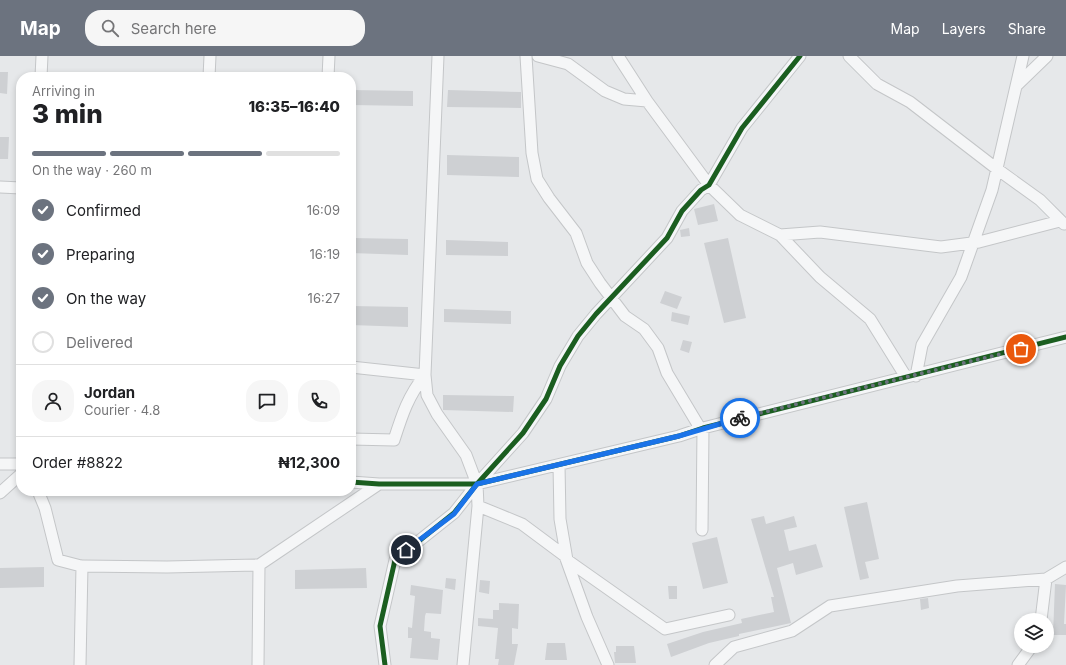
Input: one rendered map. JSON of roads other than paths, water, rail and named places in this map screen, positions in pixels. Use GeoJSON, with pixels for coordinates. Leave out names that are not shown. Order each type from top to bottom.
{"type":"FeatureCollection","features":[{"type":"Feature","properties":{"kind":"street"},"geometry":{"type":"LineString","coordinates":[[42,56],[42,72]]}},
{"type":"Feature","properties":{"kind":"street"},"geometry":{"type":"LineString","coordinates":[[209,72],[210,56]]}},
{"type":"Feature","properties":{"kind":"street"},"geometry":{"type":"LineString","coordinates":[[328,72],[329,56]]}},
{"type":"Feature","properties":{"kind":"street"},"geometry":{"type":"LineString","coordinates":[[438,56],[425,375],[427,395],[437,414],[466,455],[477,484],[478,506],[463,665]]}},
{"type":"Feature","properties":{"kind":"street"},"geometry":{"type":"LineString","coordinates":[[526,56],[532,153],[537,179],[549,198],[576,233],[587,263],[612,298],[625,316],[644,329],[658,348],[667,373],[702,430],[702,530]]}},
{"type":"Feature","properties":{"kind":"street"},"geometry":{"type":"LineString","coordinates":[[538,56],[568,64],[612,94],[624,99],[647,101]]}},
{"type":"Feature","properties":{"kind":"street"},"geometry":{"type":"LineString","coordinates":[[618,56],[647,101],[709,185],[740,214],[780,235],[820,277],[870,319],[911,377]]}},
{"type":"Feature","properties":{"kind":"street"},"geometry":{"type":"LineString","coordinates":[[385,665],[380,626],[395,560],[454,514],[477,484],[523,433],[546,399],[560,366],[578,336],[596,314],[666,238],[682,211],[701,190],[709,185],[742,128],[800,56]]}},
{"type":"Feature","properties":{"kind":"street"},"geometry":{"type":"LineString","coordinates":[[849,56],[877,84],[910,102],[1040,200],[1063,223]]}},
{"type":"Feature","properties":{"kind":"street"},"geometry":{"type":"LineString","coordinates":[[911,377],[922,345],[961,277],[992,190],[1023,56]]}},
{"type":"Feature","properties":{"kind":"street"},"geometry":{"type":"LineString","coordinates":[[1016,86],[1047,56]]}},
{"type":"Feature","properties":{"kind":"street"},"geometry":{"type":"LineString","coordinates":[[0,187],[16,188]]}},
{"type":"Feature","properties":{"kind":"street"},"geometry":{"type":"LineString","coordinates":[[780,235],[820,232],[941,247],[973,243],[1063,223]]}},
{"type":"Feature","properties":{"kind":"street"},"geometry":{"type":"LineString","coordinates":[[356,482],[379,484],[477,484],[679,436],[1066,337]]}},
{"type":"Feature","properties":{"kind":"street"},"geometry":{"type":"LineString","coordinates":[[356,368],[425,375]]}},
{"type":"Feature","properties":{"kind":"street"},"geometry":{"type":"LineString","coordinates":[[356,439],[394,440],[406,403],[425,375]]}},
{"type":"Feature","properties":{"kind":"street"},"geometry":{"type":"LineString","coordinates":[[0,464],[16,464]]}},
{"type":"Feature","properties":{"kind":"street"},"geometry":{"type":"LineString","coordinates":[[559,465],[560,519],[567,560],[587,617],[608,665]]}},
{"type":"Feature","properties":{"kind":"street"},"geometry":{"type":"LineString","coordinates":[[0,494],[16,479]]}},
{"type":"Feature","properties":{"kind":"street"},"geometry":{"type":"LineString","coordinates":[[40,496],[45,508],[58,560],[81,566],[167,568],[259,565],[379,484]]}},
{"type":"Feature","properties":{"kind":"street"},"geometry":{"type":"LineString","coordinates":[[478,506],[522,524],[565,556],[567,560],[665,629],[729,615]]}},
{"type":"Feature","properties":{"kind":"street"},"geometry":{"type":"LineString","coordinates":[[258,665],[259,565]]}},
{"type":"Feature","properties":{"kind":"street"},"geometry":{"type":"LineString","coordinates":[[80,665],[81,566]]}},
{"type":"Feature","properties":{"kind":"street"},"geometry":{"type":"LineString","coordinates":[[715,665],[734,647],[792,631],[830,606],[957,586],[1046,579],[1066,567]]}},
{"type":"Feature","properties":{"kind":"street"},"geometry":{"type":"LineString","coordinates":[[1042,613],[1046,579]]}},
{"type":"Feature","properties":{"kind":"street"},"geometry":{"type":"LineString","coordinates":[[1018,665],[1027,653]]}}]}
